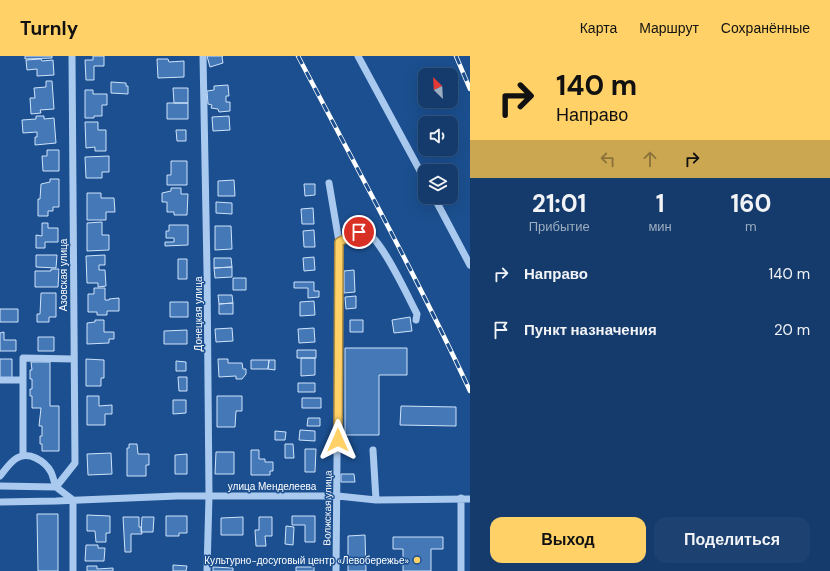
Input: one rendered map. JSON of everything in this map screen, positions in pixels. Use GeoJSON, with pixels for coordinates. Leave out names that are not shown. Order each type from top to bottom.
{"type":"FeatureCollection","features":[{"type":"Feature","properties":{"kind":"street","name":"Азовская улица"},"geometry":{"type":"LineString","coordinates":[[56,487],[75,463],[72,56]]}},
{"type":"Feature","properties":{"kind":"street","name":"Донецкая улица"},"geometry":{"type":"LineString","coordinates":[[203,56],[209,496],[207,571]]}},
{"type":"Feature","properties":{"kind":"street"},"geometry":{"type":"LineString","coordinates":[[358,56],[418,167]]}},
{"type":"Feature","properties":{"kind":"street","name":"Волжская улица"},"geometry":{"type":"LineString","coordinates":[[328,183],[339,242],[338,496],[336,571]]}},
{"type":"Feature","properties":{"kind":"street"},"geometry":{"type":"LineString","coordinates":[[438,204],[470,265]]}},
{"type":"Feature","properties":{"kind":"street"},"geometry":{"type":"LineString","coordinates":[[339,242],[359,232],[367,233],[380,245],[417,314],[416,320]]}},
{"type":"Feature","properties":{"kind":"street"},"geometry":{"type":"LineString","coordinates":[[24,456],[23,358],[74,359]]}},
{"type":"Feature","properties":{"kind":"street"},"geometry":{"type":"LineString","coordinates":[[0,380],[23,380]]}},
{"type":"Feature","properties":{"kind":"street"},"geometry":{"type":"LineString","coordinates":[[373,450],[376,500]]}},
{"type":"Feature","properties":{"kind":"street"},"geometry":{"type":"LineString","coordinates":[[0,476],[8,465],[16,458],[24,456],[34,457],[42,461],[50,472],[56,487],[73,500],[73,571]]}},
{"type":"Feature","properties":{"kind":"street"},"geometry":{"type":"LineString","coordinates":[[0,486],[56,487]]}},
{"type":"Feature","properties":{"kind":"street","name":"улица Менделеева"},"geometry":{"type":"LineString","coordinates":[[0,502],[177,496],[338,496],[376,500],[470,499]]}},
{"type":"Feature","properties":{"kind":"street"},"geometry":{"type":"LineString","coordinates":[[461,498],[461,571]]}},
{"type":"Feature","properties":{"kind":"building"},"geometry":{"type":"Polygon","coordinates":[[[25,56],[52,56],[52,58],[25,59],[25,56]]]}},
{"type":"Feature","properties":{"kind":"building"},"geometry":{"type":"Polygon","coordinates":[[[93,56],[104,56],[104,66],[94,66],[94,80],[86,80],[85,60],[93,60],[93,56]]]}},
{"type":"Feature","properties":{"kind":"building"},"geometry":{"type":"Polygon","coordinates":[[[207,56],[223,56],[223,63],[210,67],[207,56]]]}},
{"type":"Feature","properties":{"kind":"building"},"geometry":{"type":"Polygon","coordinates":[[[41,59],[42,61],[53,60],[54,75],[37,76],[37,69],[27,70],[26,60],[41,59]]]}},
{"type":"Feature","properties":{"kind":"building"},"geometry":{"type":"Polygon","coordinates":[[[157,59],[168,59],[169,62],[184,61],[184,77],[158,78],[157,59]]]}},
{"type":"Feature","properties":{"kind":"building"},"geometry":{"type":"Polygon","coordinates":[[[46,81],[52,81],[54,109],[40,110],[41,113],[31,114],[30,98],[35,98],[34,88],[46,87],[46,81]]]}},
{"type":"Feature","properties":{"kind":"building"},"geometry":{"type":"Polygon","coordinates":[[[111,82],[126,83],[126,86],[128,86],[128,94],[111,93],[111,82]]]}},
{"type":"Feature","properties":{"kind":"building"},"geometry":{"type":"Polygon","coordinates":[[[228,85],[229,96],[226,96],[226,102],[230,102],[230,111],[219,112],[218,109],[211,108],[212,105],[208,104],[207,91],[214,90],[214,86],[228,85]]]}},
{"type":"Feature","properties":{"kind":"building"},"geometry":{"type":"Polygon","coordinates":[[[173,88],[188,88],[188,103],[174,103],[173,88]]]}},
{"type":"Feature","properties":{"kind":"building"},"geometry":{"type":"Polygon","coordinates":[[[85,90],[93,90],[93,94],[107,94],[107,105],[102,105],[102,116],[85,118],[85,90]]]}},
{"type":"Feature","properties":{"kind":"building"},"geometry":{"type":"Polygon","coordinates":[[[167,103],[188,103],[188,119],[167,119],[167,103]]]}},
{"type":"Feature","properties":{"kind":"building"},"geometry":{"type":"Polygon","coordinates":[[[36,116],[44,116],[44,119],[54,118],[56,143],[35,145],[35,137],[37,137],[37,132],[23,133],[22,120],[36,119],[36,116]]]}},
{"type":"Feature","properties":{"kind":"building"},"geometry":{"type":"Polygon","coordinates":[[[229,116],[230,130],[213,131],[212,117],[229,116]]]}},
{"type":"Feature","properties":{"kind":"building"},"geometry":{"type":"Polygon","coordinates":[[[85,122],[98,122],[98,130],[106,130],[106,151],[95,151],[95,147],[86,148],[85,122]]]}},
{"type":"Feature","properties":{"kind":"building"},"geometry":{"type":"Polygon","coordinates":[[[176,130],[186,130],[186,141],[177,141],[176,130]]]}},
{"type":"Feature","properties":{"kind":"building"},"geometry":{"type":"Polygon","coordinates":[[[47,150],[59,150],[59,171],[43,171],[42,156],[47,156],[47,150]]]}},
{"type":"Feature","properties":{"kind":"building"},"geometry":{"type":"Polygon","coordinates":[[[109,156],[109,172],[102,172],[102,178],[86,178],[85,157],[109,156]]]}},
{"type":"Feature","properties":{"kind":"building"},"geometry":{"type":"Polygon","coordinates":[[[171,161],[187,161],[187,185],[167,185],[167,175],[171,175],[171,161]]]}},
{"type":"Feature","properties":{"kind":"building"},"geometry":{"type":"Polygon","coordinates":[[[50,179],[59,179],[59,207],[53,207],[53,211],[48,211],[48,216],[38,216],[38,199],[40,199],[41,184],[50,182],[50,179]]]}},
{"type":"Feature","properties":{"kind":"building"},"geometry":{"type":"Polygon","coordinates":[[[234,180],[235,196],[218,196],[218,181],[234,180]]]}},
{"type":"Feature","properties":{"kind":"building"},"geometry":{"type":"Polygon","coordinates":[[[304,184],[315,184],[315,195],[305,196],[304,184]]]}},
{"type":"Feature","properties":{"kind":"building"},"geometry":{"type":"Polygon","coordinates":[[[171,188],[181,188],[181,194],[188,194],[187,215],[174,215],[174,212],[167,212],[167,202],[162,202],[162,193],[171,191],[171,188]]]}},
{"type":"Feature","properties":{"kind":"building"},"geometry":{"type":"Polygon","coordinates":[[[87,193],[101,193],[101,198],[114,198],[115,212],[106,212],[106,220],[87,220],[87,193]]]}},
{"type":"Feature","properties":{"kind":"building"},"geometry":{"type":"Polygon","coordinates":[[[216,202],[232,203],[232,214],[216,213],[216,202]]]}},
{"type":"Feature","properties":{"kind":"building"},"geometry":{"type":"Polygon","coordinates":[[[313,208],[314,224],[302,224],[301,209],[313,208]]]}},
{"type":"Feature","properties":{"kind":"building"},"geometry":{"type":"Polygon","coordinates":[[[102,222],[102,235],[109,235],[109,250],[87,251],[87,223],[102,222]]]}},
{"type":"Feature","properties":{"kind":"building"},"geometry":{"type":"Polygon","coordinates":[[[42,223],[48,223],[48,228],[58,228],[58,242],[45,242],[45,248],[36,248],[36,235],[42,236],[42,223]]]}},
{"type":"Feature","properties":{"kind":"building"},"geometry":{"type":"Polygon","coordinates":[[[169,225],[188,225],[188,245],[165,246],[165,242],[174,242],[174,238],[166,238],[166,231],[169,231],[169,225]]]}},
{"type":"Feature","properties":{"kind":"building"},"geometry":{"type":"Polygon","coordinates":[[[215,226],[231,226],[232,249],[215,250],[215,226]]]}},
{"type":"Feature","properties":{"kind":"building"},"geometry":{"type":"Polygon","coordinates":[[[314,230],[315,247],[304,247],[303,231],[314,230]]]}},
{"type":"Feature","properties":{"kind":"building"},"geometry":{"type":"Polygon","coordinates":[[[36,255],[57,255],[56,268],[36,267],[36,255]]]}},
{"type":"Feature","properties":{"kind":"building"},"geometry":{"type":"Polygon","coordinates":[[[105,255],[105,265],[99,265],[99,270],[105,270],[106,286],[98,287],[98,283],[87,283],[86,256],[105,255]]]}},
{"type":"Feature","properties":{"kind":"building"},"geometry":{"type":"Polygon","coordinates":[[[314,257],[315,270],[304,271],[303,258],[314,257]]]}},
{"type":"Feature","properties":{"kind":"building"},"geometry":{"type":"Polygon","coordinates":[[[214,258],[231,258],[232,267],[214,268],[214,258]]]}},
{"type":"Feature","properties":{"kind":"building"},"geometry":{"type":"Polygon","coordinates":[[[178,259],[187,259],[187,279],[178,279],[178,259]]]}},
{"type":"Feature","properties":{"kind":"building"},"geometry":{"type":"Polygon","coordinates":[[[232,267],[232,277],[215,278],[214,268],[232,267]]]}},
{"type":"Feature","properties":{"kind":"building"},"geometry":{"type":"Polygon","coordinates":[[[51,269],[59,269],[58,287],[35,287],[35,271],[51,271],[51,269]]]}},
{"type":"Feature","properties":{"kind":"building"},"geometry":{"type":"Polygon","coordinates":[[[354,270],[355,292],[344,293],[344,271],[354,270]]]}},
{"type":"Feature","properties":{"kind":"building"},"geometry":{"type":"Polygon","coordinates":[[[233,278],[246,278],[246,290],[233,290],[233,278]]]}},
{"type":"Feature","properties":{"kind":"building"},"geometry":{"type":"Polygon","coordinates":[[[294,282],[314,282],[314,291],[319,291],[319,297],[308,298],[308,288],[294,288],[294,282]]]}},
{"type":"Feature","properties":{"kind":"building"},"geometry":{"type":"Polygon","coordinates":[[[94,288],[105,288],[105,300],[119,298],[119,311],[107,311],[107,315],[97,315],[97,312],[88,312],[88,294],[94,294],[94,288]]]}},
{"type":"Feature","properties":{"kind":"building"},"geometry":{"type":"Polygon","coordinates":[[[41,293],[56,293],[56,317],[49,317],[49,322],[37,322],[37,314],[40,314],[41,293]]]}},
{"type":"Feature","properties":{"kind":"building"},"geometry":{"type":"Polygon","coordinates":[[[218,295],[232,295],[233,303],[219,304],[218,295]]]}},
{"type":"Feature","properties":{"kind":"building"},"geometry":{"type":"Polygon","coordinates":[[[356,296],[356,308],[346,309],[345,297],[356,296]]]}},
{"type":"Feature","properties":{"kind":"building"},"geometry":{"type":"Polygon","coordinates":[[[314,301],[315,315],[300,316],[300,302],[314,301]]]}},
{"type":"Feature","properties":{"kind":"building"},"geometry":{"type":"Polygon","coordinates":[[[170,302],[188,302],[188,317],[170,317],[170,302]]]}},
{"type":"Feature","properties":{"kind":"building"},"geometry":{"type":"Polygon","coordinates":[[[233,303],[233,314],[219,314],[219,304],[233,303]]]}},
{"type":"Feature","properties":{"kind":"building"},"geometry":{"type":"Polygon","coordinates":[[[0,309],[18,309],[18,322],[0,322],[0,309]]]}},
{"type":"Feature","properties":{"kind":"building"},"geometry":{"type":"Polygon","coordinates":[[[410,317],[412,331],[394,333],[392,320],[410,317]]]}},
{"type":"Feature","properties":{"kind":"building"},"geometry":{"type":"Polygon","coordinates":[[[95,320],[104,320],[104,332],[114,332],[114,339],[109,339],[109,343],[87,344],[87,323],[95,322],[95,320]]]}},
{"type":"Feature","properties":{"kind":"building"},"geometry":{"type":"Polygon","coordinates":[[[350,320],[363,320],[363,332],[350,332],[350,320]]]}},
{"type":"Feature","properties":{"kind":"building"},"geometry":{"type":"Polygon","coordinates":[[[232,328],[233,341],[216,342],[215,329],[232,328]]]}},
{"type":"Feature","properties":{"kind":"building"},"geometry":{"type":"Polygon","coordinates":[[[314,328],[315,342],[299,343],[298,329],[314,328]]]}},
{"type":"Feature","properties":{"kind":"building"},"geometry":{"type":"Polygon","coordinates":[[[187,330],[187,344],[164,344],[164,331],[187,330]]]}},
{"type":"Feature","properties":{"kind":"building"},"geometry":{"type":"Polygon","coordinates":[[[4,332],[4,340],[16,340],[16,351],[0,351],[0,333],[4,332]]]}},
{"type":"Feature","properties":{"kind":"building"},"geometry":{"type":"Polygon","coordinates":[[[38,337],[54,337],[54,351],[38,351],[38,337]]]}},
{"type":"Feature","properties":{"kind":"building"},"geometry":{"type":"Polygon","coordinates":[[[345,348],[407,348],[407,375],[379,375],[379,435],[345,435],[345,348]]]}},
{"type":"Feature","properties":{"kind":"building"},"geometry":{"type":"Polygon","coordinates":[[[297,350],[316,350],[316,358],[297,358],[297,350]]]}},
{"type":"Feature","properties":{"kind":"building"},"geometry":{"type":"Polygon","coordinates":[[[301,358],[315,358],[315,375],[301,376],[301,358]]]}},
{"type":"Feature","properties":{"kind":"building"},"geometry":{"type":"Polygon","coordinates":[[[0,359],[12,359],[12,378],[0,378],[0,359]]]}},
{"type":"Feature","properties":{"kind":"building"},"geometry":{"type":"Polygon","coordinates":[[[86,359],[104,360],[104,378],[101,378],[101,386],[86,386],[86,359]]]}},
{"type":"Feature","properties":{"kind":"building"},"geometry":{"type":"Polygon","coordinates":[[[218,359],[228,359],[228,363],[242,363],[243,369],[246,369],[246,374],[242,379],[236,379],[236,376],[219,377],[218,359]]]}},
{"type":"Feature","properties":{"kind":"building"},"geometry":{"type":"Polygon","coordinates":[[[251,360],[269,360],[268,369],[251,369],[251,360]]]}},
{"type":"Feature","properties":{"kind":"building"},"geometry":{"type":"Polygon","coordinates":[[[269,360],[275,360],[275,370],[268,369],[269,360]]]}},
{"type":"Feature","properties":{"kind":"building"},"geometry":{"type":"Polygon","coordinates":[[[176,361],[186,362],[186,371],[176,371],[176,361]]]}},
{"type":"Feature","properties":{"kind":"building"},"geometry":{"type":"Polygon","coordinates":[[[31,362],[50,362],[50,406],[59,406],[59,451],[42,451],[40,436],[42,436],[42,426],[39,426],[41,408],[32,408],[32,396],[30,396],[30,389],[32,389],[32,379],[30,379],[30,370],[32,370],[31,362]]]}},
{"type":"Feature","properties":{"kind":"building"},"geometry":{"type":"Polygon","coordinates":[[[178,377],[187,377],[187,391],[179,391],[178,377]]]}},
{"type":"Feature","properties":{"kind":"building"},"geometry":{"type":"Polygon","coordinates":[[[298,383],[315,383],[315,392],[298,392],[298,383]]]}},
{"type":"Feature","properties":{"kind":"building"},"geometry":{"type":"Polygon","coordinates":[[[87,396],[99,396],[99,406],[112,405],[112,414],[105,414],[105,425],[87,425],[87,396]]]}},
{"type":"Feature","properties":{"kind":"building"},"geometry":{"type":"Polygon","coordinates":[[[217,396],[242,396],[242,411],[236,411],[235,427],[217,427],[217,396]]]}},
{"type":"Feature","properties":{"kind":"building"},"geometry":{"type":"Polygon","coordinates":[[[302,398],[321,398],[321,408],[302,408],[302,398]]]}},
{"type":"Feature","properties":{"kind":"building"},"geometry":{"type":"Polygon","coordinates":[[[173,400],[186,400],[186,413],[173,414],[173,400]]]}},
{"type":"Feature","properties":{"kind":"building"},"geometry":{"type":"Polygon","coordinates":[[[401,406],[456,407],[456,426],[400,425],[401,406]]]}},
{"type":"Feature","properties":{"kind":"building"},"geometry":{"type":"Polygon","coordinates":[[[308,418],[320,418],[320,426],[307,426],[308,418]]]}},
{"type":"Feature","properties":{"kind":"building"},"geometry":{"type":"Polygon","coordinates":[[[300,430],[315,431],[315,441],[299,440],[300,430]]]}},
{"type":"Feature","properties":{"kind":"building"},"geometry":{"type":"Polygon","coordinates":[[[275,431],[286,432],[285,440],[275,440],[275,431]]]}},
{"type":"Feature","properties":{"kind":"building"},"geometry":{"type":"Polygon","coordinates":[[[129,444],[137,444],[138,454],[149,454],[149,465],[146,465],[146,476],[127,476],[127,448],[129,448],[129,444]]]}},
{"type":"Feature","properties":{"kind":"building"},"geometry":{"type":"Polygon","coordinates":[[[285,444],[293,444],[294,458],[285,458],[285,444]]]}},
{"type":"Feature","properties":{"kind":"building"},"geometry":{"type":"Polygon","coordinates":[[[305,449],[316,449],[315,472],[305,472],[305,449]]]}},
{"type":"Feature","properties":{"kind":"building"},"geometry":{"type":"Polygon","coordinates":[[[251,450],[259,450],[259,459],[265,459],[265,462],[273,462],[273,471],[270,471],[270,475],[251,475],[251,450]]]}},
{"type":"Feature","properties":{"kind":"building"},"geometry":{"type":"Polygon","coordinates":[[[216,452],[234,452],[234,474],[215,474],[216,452]]]}},
{"type":"Feature","properties":{"kind":"building"},"geometry":{"type":"Polygon","coordinates":[[[111,453],[112,474],[88,475],[87,454],[111,453]]]}},
{"type":"Feature","properties":{"kind":"building"},"geometry":{"type":"Polygon","coordinates":[[[187,454],[187,474],[175,474],[175,455],[187,454]]]}},
{"type":"Feature","properties":{"kind":"building"},"geometry":{"type":"Polygon","coordinates":[[[341,474],[354,474],[355,482],[341,482],[341,474]]]}},
{"type":"Feature","properties":{"kind":"building"},"geometry":{"type":"Polygon","coordinates":[[[37,514],[58,514],[58,571],[38,571],[37,514]]]}},
{"type":"Feature","properties":{"kind":"building"},"geometry":{"type":"Polygon","coordinates":[[[87,515],[110,516],[110,533],[106,533],[106,542],[96,542],[95,531],[87,531],[87,515]]]}},
{"type":"Feature","properties":{"kind":"building"},"geometry":{"type":"Polygon","coordinates":[[[166,516],[187,516],[187,533],[179,533],[179,536],[166,536],[166,516]]]}},
{"type":"Feature","properties":{"kind":"building"},"geometry":{"type":"Polygon","coordinates":[[[292,516],[315,516],[315,542],[305,542],[305,525],[292,525],[292,516]]]}},
{"type":"Feature","properties":{"kind":"building"},"geometry":{"type":"Polygon","coordinates":[[[123,517],[139,517],[139,527],[141,527],[142,534],[131,534],[131,552],[125,552],[123,517]]]}},
{"type":"Feature","properties":{"kind":"building"},"geometry":{"type":"Polygon","coordinates":[[[142,517],[154,517],[153,532],[141,532],[142,517]]]}},
{"type":"Feature","properties":{"kind":"building"},"geometry":{"type":"Polygon","coordinates":[[[243,517],[243,535],[221,535],[221,518],[243,517]]]}},
{"type":"Feature","properties":{"kind":"building"},"geometry":{"type":"Polygon","coordinates":[[[259,517],[272,517],[272,536],[265,536],[266,546],[256,546],[255,530],[259,530],[259,517]]]}},
{"type":"Feature","properties":{"kind":"building"},"geometry":{"type":"Polygon","coordinates":[[[286,526],[294,527],[293,545],[285,544],[286,526]]]}},
{"type":"Feature","properties":{"kind":"building"},"geometry":{"type":"Polygon","coordinates":[[[365,535],[366,571],[348,571],[348,536],[365,535]]]}},
{"type":"Feature","properties":{"kind":"building","name":"Культурно-досуговый центр «Левобережье»"},"geometry":{"type":"Polygon","coordinates":[[[393,537],[443,537],[443,549],[431,549],[431,571],[403,571],[403,549],[393,549],[393,537]]]}},
{"type":"Feature","properties":{"kind":"building"},"geometry":{"type":"Polygon","coordinates":[[[86,545],[98,545],[98,548],[105,548],[104,561],[85,561],[86,545]]]}},
{"type":"Feature","properties":{"kind":"building"},"geometry":{"type":"Polygon","coordinates":[[[173,565],[187,566],[186,571],[173,571],[173,565]]]}},
{"type":"Feature","properties":{"kind":"building"},"geometry":{"type":"Polygon","coordinates":[[[87,566],[97,566],[97,569],[113,568],[113,571],[87,571],[87,566]]]}},
{"type":"Feature","properties":{"kind":"building"},"geometry":{"type":"Polygon","coordinates":[[[213,567],[233,568],[233,571],[213,571],[213,567]]]}},
{"type":"Feature","properties":{"kind":"building"},"geometry":{"type":"Polygon","coordinates":[[[296,567],[314,567],[314,571],[296,571],[296,567]]]}},
{"type":"Feature","properties":{"kind":"railway"},"geometry":{"type":"LineString","coordinates":[[298,56],[408,264],[470,391]]}},
{"type":"Feature","properties":{"kind":"railway"},"geometry":{"type":"LineString","coordinates":[[456,56],[470,89]]}},
{"type":"Feature","properties":{"kind":"place","name":"Культурно-досуговый центр «Левобережье»"},"geometry":{"type":"Point","coordinates":[417,560]}},
{"type":"Feature","properties":{"kind":"route"},"geometry":{"type":"LineString","coordinates":[[338,440],[339,242],[359,232]]}}]}
